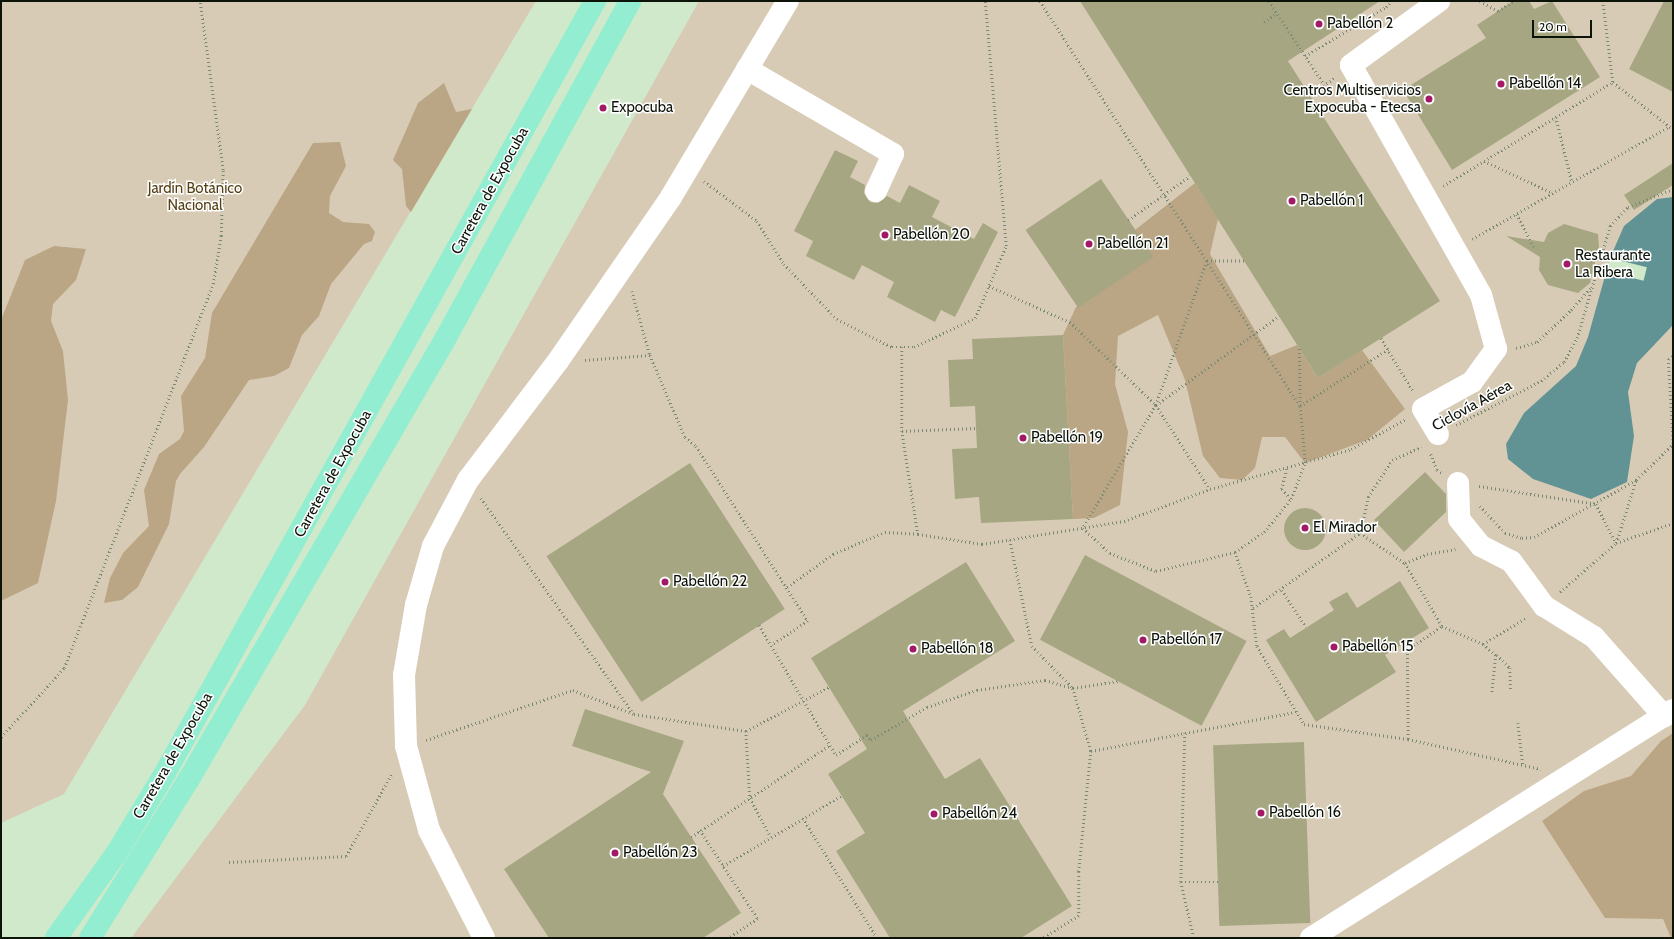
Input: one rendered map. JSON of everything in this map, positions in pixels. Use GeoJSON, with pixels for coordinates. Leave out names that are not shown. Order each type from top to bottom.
{"type":"FeatureCollection","features":[{"type":"Feature","properties":{"kind":"main road","name":"Carretera de Expocuba"},"geometry":{"type":"LineString","coordinates":[[56,938],[116,854],[165,773],[595,1]]}},
{"type":"Feature","properties":{"kind":"main road","name":"Carretera de Expocuba"},"geometry":{"type":"LineString","coordinates":[[90,938],[189,779],[439,349],[630,1]]}},
{"type":"Feature","properties":{"kind":"lane"},"geometry":{"type":"LineString","coordinates":[[484,938],[430,830],[406,746],[404,674],[416,606],[432,546],[468,480],[558,361],[686,171],[788,1]]}},
{"type":"Feature","properties":{"kind":"lane"},"geometry":{"type":"LineString","coordinates":[[1434,439],[1423,409],[1472,382],[1496,349],[1481,295],[1351,65],[1439,1]]}},
{"type":"Feature","properties":{"kind":"lane"},"geometry":{"type":"LineString","coordinates":[[747,69],[893,154],[876,191]]}},
{"type":"Feature","properties":{"kind":"lane"},"geometry":{"type":"LineString","coordinates":[[1311,938],[1669,713],[1594,637],[1544,606],[1511,561],[1481,546],[1459,518],[1458,483]]}},
{"type":"Feature","properties":{"kind":"path"},"geometry":{"type":"LineString","coordinates":[[1,737],[64,668],[213,284],[221,236],[223,170],[200,1]]}},
{"type":"Feature","properties":{"kind":"path"},"geometry":{"type":"LineString","coordinates":[[686,171],[722,192],[757,221],[784,264],[837,319],[892,347],[914,347],[975,318],[1006,246],[985,1]]}},
{"type":"Feature","properties":{"kind":"path"},"geometry":{"type":"LineString","coordinates":[[1040,1],[1300,406]]}},
{"type":"Feature","properties":{"kind":"path"},"geometry":{"type":"LineString","coordinates":[[1269,1],[1324,84]]}},
{"type":"Feature","properties":{"kind":"path"},"geometry":{"type":"LineString","coordinates":[[1305,56],[1386,7],[1391,1]]}},
{"type":"Feature","properties":{"kind":"path"},"geometry":{"type":"LineString","coordinates":[[1480,1],[1498,11],[1513,1]]}},
{"type":"Feature","properties":{"kind":"path"},"geometry":{"type":"LineString","coordinates":[[1603,1],[1613,82],[1673,128]]}},
{"type":"Feature","properties":{"kind":"path"},"geometry":{"type":"LineString","coordinates":[[1264,22],[1277,13]]}},
{"type":"Feature","properties":{"kind":"path"},"geometry":{"type":"LineString","coordinates":[[1310,95],[1351,65]]}},
{"type":"Feature","properties":{"kind":"path"},"geometry":{"type":"LineString","coordinates":[[1425,197],[1613,82]]}},
{"type":"Feature","properties":{"kind":"path"},"geometry":{"type":"LineString","coordinates":[[1556,117],[1572,182]]}},
{"type":"Feature","properties":{"kind":"path"},"geometry":{"type":"LineString","coordinates":[[1455,249],[1670,126]]}},
{"type":"Feature","properties":{"kind":"path"},"geometry":{"type":"LineString","coordinates":[[1484,161],[1554,193]]}},
{"type":"Feature","properties":{"kind":"path"},"geometry":{"type":"LineString","coordinates":[[1128,220],[1190,176]]}},
{"type":"Feature","properties":{"kind":"path","name":"Ciclovía Aérea"},"geometry":{"type":"LineString","coordinates":[[1668,359],[1673,443],[1636,480],[1596,504],[1534,536],[1522,538],[1506,533],[1458,483],[1437,470],[1431,458],[1434,439],[1541,381],[1564,362],[1577,338],[1610,226],[1618,214],[1628,207],[1673,189]]}},
{"type":"Feature","properties":{"kind":"path"},"geometry":{"type":"LineString","coordinates":[[1517,214],[1534,246]]}},
{"type":"Feature","properties":{"kind":"path"},"geometry":{"type":"LineString","coordinates":[[624,261],[650,355],[685,437],[696,446],[808,621],[772,645]]}},
{"type":"Feature","properties":{"kind":"path"},"geometry":{"type":"LineString","coordinates":[[1207,261],[1244,261]]}},
{"type":"Feature","properties":{"kind":"path"},"geometry":{"type":"LineString","coordinates":[[1083,528],[1156,405],[1207,261]]}},
{"type":"Feature","properties":{"kind":"path"},"geometry":{"type":"LineString","coordinates":[[1496,349],[1520,348],[1537,342],[1571,310],[1592,285]]}},
{"type":"Feature","properties":{"kind":"path"},"geometry":{"type":"LineString","coordinates":[[989,286],[1070,322],[1156,405],[1210,489]]}},
{"type":"Feature","properties":{"kind":"path"},"geometry":{"type":"LineString","coordinates":[[1156,405],[1279,316]]}},
{"type":"Feature","properties":{"kind":"path"},"geometry":{"type":"LineString","coordinates":[[787,588],[833,554],[885,532],[918,534],[982,544],[1124,521],[1210,489],[1287,469],[1351,449],[1423,409],[1381,338]]}},
{"type":"Feature","properties":{"kind":"path"},"geometry":{"type":"LineString","coordinates":[[902,347],[902,431],[918,534]]}},
{"type":"Feature","properties":{"kind":"path"},"geometry":{"type":"LineString","coordinates":[[1083,528],[1110,553],[1156,572],[1235,552],[1264,532],[1291,499],[1305,463],[1300,406],[1299,348]]}},
{"type":"Feature","properties":{"kind":"path"},"geometry":{"type":"LineString","coordinates":[[1300,406],[1388,349]]}},
{"type":"Feature","properties":{"kind":"path"},"geometry":{"type":"LineString","coordinates":[[558,361],[650,355]]}},
{"type":"Feature","properties":{"kind":"path"},"geometry":{"type":"LineString","coordinates":[[1668,359],[1673,356]]}},
{"type":"Feature","properties":{"kind":"path"},"geometry":{"type":"LineString","coordinates":[[1668,359],[1673,360]]}},
{"type":"Feature","properties":{"kind":"path"},"geometry":{"type":"LineString","coordinates":[[902,431],[976,428]]}},
{"type":"Feature","properties":{"kind":"path"},"geometry":{"type":"LineString","coordinates":[[1253,608],[1282,590],[1360,533],[1368,497],[1392,460],[1434,439]]}},
{"type":"Feature","properties":{"kind":"path"},"geometry":{"type":"LineString","coordinates":[[1287,469],[1282,489],[1291,499]]}},
{"type":"Feature","properties":{"kind":"path"},"geometry":{"type":"LineString","coordinates":[[468,480],[634,714]]}},
{"type":"Feature","properties":{"kind":"path"},"geometry":{"type":"LineString","coordinates":[[1458,483],[1596,504],[1616,544],[1673,523]]}},
{"type":"Feature","properties":{"kind":"path"},"geometry":{"type":"LineString","coordinates":[[1010,540],[1032,646],[1073,688],[1091,751],[1079,872],[1079,916],[1043,938]]}},
{"type":"Feature","properties":{"kind":"path"},"geometry":{"type":"LineString","coordinates":[[1405,563],[1427,554],[1481,546]]}},
{"type":"Feature","properties":{"kind":"path"},"geometry":{"type":"LineString","coordinates":[[1235,552],[1253,608],[1257,646],[1304,724],[1408,739],[1568,776]]}},
{"type":"Feature","properties":{"kind":"path"},"geometry":{"type":"LineString","coordinates":[[1282,590],[1306,627]]}},
{"type":"Feature","properties":{"kind":"path"},"geometry":{"type":"LineString","coordinates":[[759,625],[836,755],[868,735],[871,740],[927,707],[977,690],[1045,680],[1073,688],[1118,681]]}},
{"type":"Feature","properties":{"kind":"path"},"geometry":{"type":"LineString","coordinates":[[1408,739],[1407,650],[1442,626]]}},
{"type":"Feature","properties":{"kind":"path"},"geometry":{"type":"LineString","coordinates":[[1483,644],[1510,668],[1511,691]]}},
{"type":"Feature","properties":{"kind":"path"},"geometry":{"type":"LineString","coordinates":[[1492,693],[1496,655]]}},
{"type":"Feature","properties":{"kind":"path"},"geometry":{"type":"LineString","coordinates":[[229,862],[346,856],[406,746],[572,690],[634,714],[746,731],[829,687]]}},
{"type":"Feature","properties":{"kind":"path"},"geometry":{"type":"LineString","coordinates":[[1091,751],[1296,712]]}},
{"type":"Feature","properties":{"kind":"path"},"geometry":{"type":"LineString","coordinates":[[1518,723],[1523,765]]}},
{"type":"Feature","properties":{"kind":"path"},"geometry":{"type":"LineString","coordinates":[[746,731],[750,798],[771,837]]}},
{"type":"Feature","properties":{"kind":"path"},"geometry":{"type":"LineString","coordinates":[[1185,733],[1181,882],[1194,938]]}},
{"type":"Feature","properties":{"kind":"path"},"geometry":{"type":"LineString","coordinates":[[691,837],[830,745]]}},
{"type":"Feature","properties":{"kind":"path"},"geometry":{"type":"LineString","coordinates":[[723,866],[841,796]]}},
{"type":"Feature","properties":{"kind":"path"},"geometry":{"type":"LineString","coordinates":[[803,818],[877,938]]}},
{"type":"Feature","properties":{"kind":"path"},"geometry":{"type":"LineString","coordinates":[[700,830],[758,919],[729,938]]}},
{"type":"Feature","properties":{"kind":"path"},"geometry":{"type":"LineString","coordinates":[[1181,882],[1218,882]]}},
{"type":"Feature","properties":{"kind":"green space","name":"Jardín Botánico Nacional"},"geometry":{"type":"Polygon","coordinates":[[[1,1],[536,1],[64,794],[1,823],[1,1]]]}},
{"type":"Feature","properties":{"kind":"green space"},"geometry":{"type":"Polygon","coordinates":[[[699,1],[1673,1],[1673,938],[131,938],[305,705],[699,1]]]}},
{"type":"Feature","properties":{"kind":"shaded area"},"geometry":{"type":"Polygon","coordinates":[[[444,83],[456,112],[472,109],[411,212],[406,206],[402,169],[393,160],[418,103],[444,83]]]}},
{"type":"Feature","properties":{"kind":"shaded area"},"geometry":{"type":"Polygon","coordinates":[[[340,142],[346,166],[330,196],[329,213],[343,222],[369,224],[375,232],[372,241],[364,244],[331,284],[319,316],[302,335],[289,368],[274,376],[249,380],[204,447],[180,474],[176,481],[169,524],[138,587],[122,600],[104,603],[110,578],[123,553],[149,526],[144,490],[159,454],[180,439],[184,431],[181,396],[205,358],[212,313],[313,143],[340,142]]]}},
{"type":"Feature","properties":{"kind":"shaded area"},"geometry":{"type":"Polygon","coordinates":[[[1195,183],[1218,219],[1210,254],[1270,356],[1297,345],[1318,378],[1362,350],[1405,409],[1367,440],[1305,463],[1285,437],[1262,437],[1255,468],[1242,480],[1220,478],[1203,456],[1185,380],[1158,315],[1118,336],[1115,384],[1128,432],[1120,505],[1094,518],[1073,519],[1063,335],[1076,307],[1152,257],[1135,230],[1195,183]]]}},
{"type":"Feature","properties":{"kind":"shaded area"},"geometry":{"type":"Polygon","coordinates":[[[54,246],[86,249],[76,280],[53,304],[51,321],[63,351],[68,400],[56,501],[38,583],[1,601],[1,320],[25,260],[54,246]]]}},
{"type":"Feature","properties":{"kind":"shaded area"},"geometry":{"type":"Polygon","coordinates":[[[1673,733],[1673,938],[1671,938],[1663,919],[1605,918],[1542,821],[1584,791],[1631,776],[1661,741],[1673,733]]]}},
{"type":"Feature","properties":{"kind":"water"},"geometry":{"type":"Polygon","coordinates":[[[1673,197],[1673,325],[1637,363],[1628,392],[1634,436],[1627,482],[1591,499],[1533,479],[1508,459],[1506,444],[1524,413],[1576,366],[1588,337],[1610,258],[1624,226],[1657,199],[1673,197]]]}},
{"type":"Feature","properties":{"kind":"pier"},"geometry":{"type":"Polygon","coordinates":[[[1610,258],[1647,267],[1643,281],[1607,272],[1610,258]]]}},
{"type":"Feature","properties":{"kind":"building","name":"Pabellón 1"},"geometry":{"type":"Polygon","coordinates":[[[1080,1],[1380,1],[1288,61],[1440,301],[1318,378],[1080,1]]]}},
{"type":"Feature","properties":{"kind":"building","name":"Pabellón 14"},"geometry":{"type":"Polygon","coordinates":[[[1513,1],[1529,1],[1534,9],[1552,1],[1600,77],[1452,170],[1403,90],[1486,38],[1477,25],[1513,1]]]}},
{"type":"Feature","properties":{"kind":"building"},"geometry":{"type":"Polygon","coordinates":[[[1664,1],[1673,1],[1673,92],[1629,69],[1664,1]]]}},
{"type":"Feature","properties":{"kind":"building","name":"Pabellón 20"},"geometry":{"type":"Polygon","coordinates":[[[835,150],[858,161],[850,177],[865,185],[864,193],[870,202],[878,203],[887,196],[900,203],[909,185],[940,201],[932,217],[974,239],[983,223],[998,232],[955,317],[941,310],[935,322],[887,297],[894,282],[862,265],[854,280],[806,256],[813,241],[794,231],[835,150]]]}},
{"type":"Feature","properties":{"kind":"building"},"geometry":{"type":"Polygon","coordinates":[[[1673,163],[1673,185],[1634,210],[1624,195],[1673,163]]]}},
{"type":"Feature","properties":{"kind":"building","name":"Pabellón 21"},"geometry":{"type":"Polygon","coordinates":[[[1101,179],[1154,257],[1078,308],[1026,230],[1101,179]]]}},
{"type":"Feature","properties":{"kind":"building","name":"Restaurante La Ribera"},"geometry":{"type":"Polygon","coordinates":[[[1564,224],[1598,234],[1599,247],[1590,283],[1578,293],[1548,285],[1539,270],[1540,257],[1506,236],[1544,242],[1548,233],[1564,224]]]}},
{"type":"Feature","properties":{"kind":"building","name":"Pabellón 19"},"geometry":{"type":"Polygon","coordinates":[[[1063,335],[1073,519],[981,523],[979,497],[955,499],[952,449],[977,448],[975,406],[950,407],[948,360],[973,359],[972,339],[1063,335]]]}},
{"type":"Feature","properties":{"kind":"building","name":"Pabellón 22"},"geometry":{"type":"Polygon","coordinates":[[[690,463],[785,609],[641,702],[547,556],[690,463]]]}},
{"type":"Feature","properties":{"kind":"building"},"geometry":{"type":"Polygon","coordinates":[[[1425,472],[1446,494],[1446,512],[1404,552],[1374,520],[1425,472]]]}},
{"type":"Feature","properties":{"kind":"building","name":"El Mirador"},"geometry":{"type":"Polygon","coordinates":[[[1305,508],[1320,514],[1326,529],[1320,544],[1305,550],[1290,544],[1284,529],[1290,514],[1305,508]]]}},
{"type":"Feature","properties":{"kind":"building","name":"Pabellón 17"},"geometry":{"type":"Polygon","coordinates":[[[1085,555],[1247,641],[1202,726],[1040,640],[1085,555]]]}},
{"type":"Feature","properties":{"kind":"building","name":"Pabellón 24"},"geometry":{"type":"Polygon","coordinates":[[[966,562],[1015,641],[903,711],[945,779],[980,758],[1072,906],[1021,938],[890,938],[836,851],[865,833],[828,774],[867,749],[811,658],[966,562]]]}},
{"type":"Feature","properties":{"kind":"building","name":"Pabellón 15"},"geometry":{"type":"Polygon","coordinates":[[[1400,581],[1429,628],[1385,655],[1396,672],[1316,722],[1266,640],[1284,629],[1290,638],[1334,610],[1329,602],[1347,592],[1357,608],[1400,581]]]}},
{"type":"Feature","properties":{"kind":"building","name":"Pabellón 23"},"geometry":{"type":"Polygon","coordinates":[[[585,709],[684,741],[663,794],[741,913],[703,938],[549,938],[504,869],[651,772],[572,746],[585,709]]]}},
{"type":"Feature","properties":{"kind":"building","name":"Pabellón 16"},"geometry":{"type":"Polygon","coordinates":[[[1304,742],[1310,923],[1219,926],[1213,745],[1304,742]]]}},
{"type":"Feature","properties":{"kind":"place","name":"Pabellón 2"},"geometry":{"type":"Point","coordinates":[1319,24]}},
{"type":"Feature","properties":{"kind":"place","name":"Pabellón 14"},"geometry":{"type":"Point","coordinates":[1501,84]}},
{"type":"Feature","properties":{"kind":"place","name":"Centros Multiservicios Expocuba - Etecsa"},"geometry":{"type":"Point","coordinates":[1429,99]}},
{"type":"Feature","properties":{"kind":"place","name":"Expocuba"},"geometry":{"type":"Point","coordinates":[603,108]}},
{"type":"Feature","properties":{"kind":"place","name":"Pabellón 1"},"geometry":{"type":"Point","coordinates":[1292,201]}},
{"type":"Feature","properties":{"kind":"place","name":"Pabellón 20"},"geometry":{"type":"Point","coordinates":[885,235]}},
{"type":"Feature","properties":{"kind":"place","name":"Pabellón 21"},"geometry":{"type":"Point","coordinates":[1089,244]}},
{"type":"Feature","properties":{"kind":"place","name":"Restaurante La Ribera"},"geometry":{"type":"Point","coordinates":[1567,264]}},
{"type":"Feature","properties":{"kind":"place","name":"Pabellón 19"},"geometry":{"type":"Point","coordinates":[1023,438]}},
{"type":"Feature","properties":{"kind":"place","name":"El Mirador"},"geometry":{"type":"Point","coordinates":[1305,528]}},
{"type":"Feature","properties":{"kind":"place","name":"Pabellón 22"},"geometry":{"type":"Point","coordinates":[665,582]}},
{"type":"Feature","properties":{"kind":"place","name":"Pabellón 17"},"geometry":{"type":"Point","coordinates":[1143,640]}},
{"type":"Feature","properties":{"kind":"place","name":"Pabellón 15"},"geometry":{"type":"Point","coordinates":[1334,647]}},
{"type":"Feature","properties":{"kind":"place","name":"Pabellón 18"},"geometry":{"type":"Point","coordinates":[913,649]}},
{"type":"Feature","properties":{"kind":"place","name":"Pabellón 16"},"geometry":{"type":"Point","coordinates":[1261,813]}},
{"type":"Feature","properties":{"kind":"place","name":"Pabellón 24"},"geometry":{"type":"Point","coordinates":[934,814]}},
{"type":"Feature","properties":{"kind":"place","name":"Pabellón 23"},"geometry":{"type":"Point","coordinates":[615,853]}}]}
